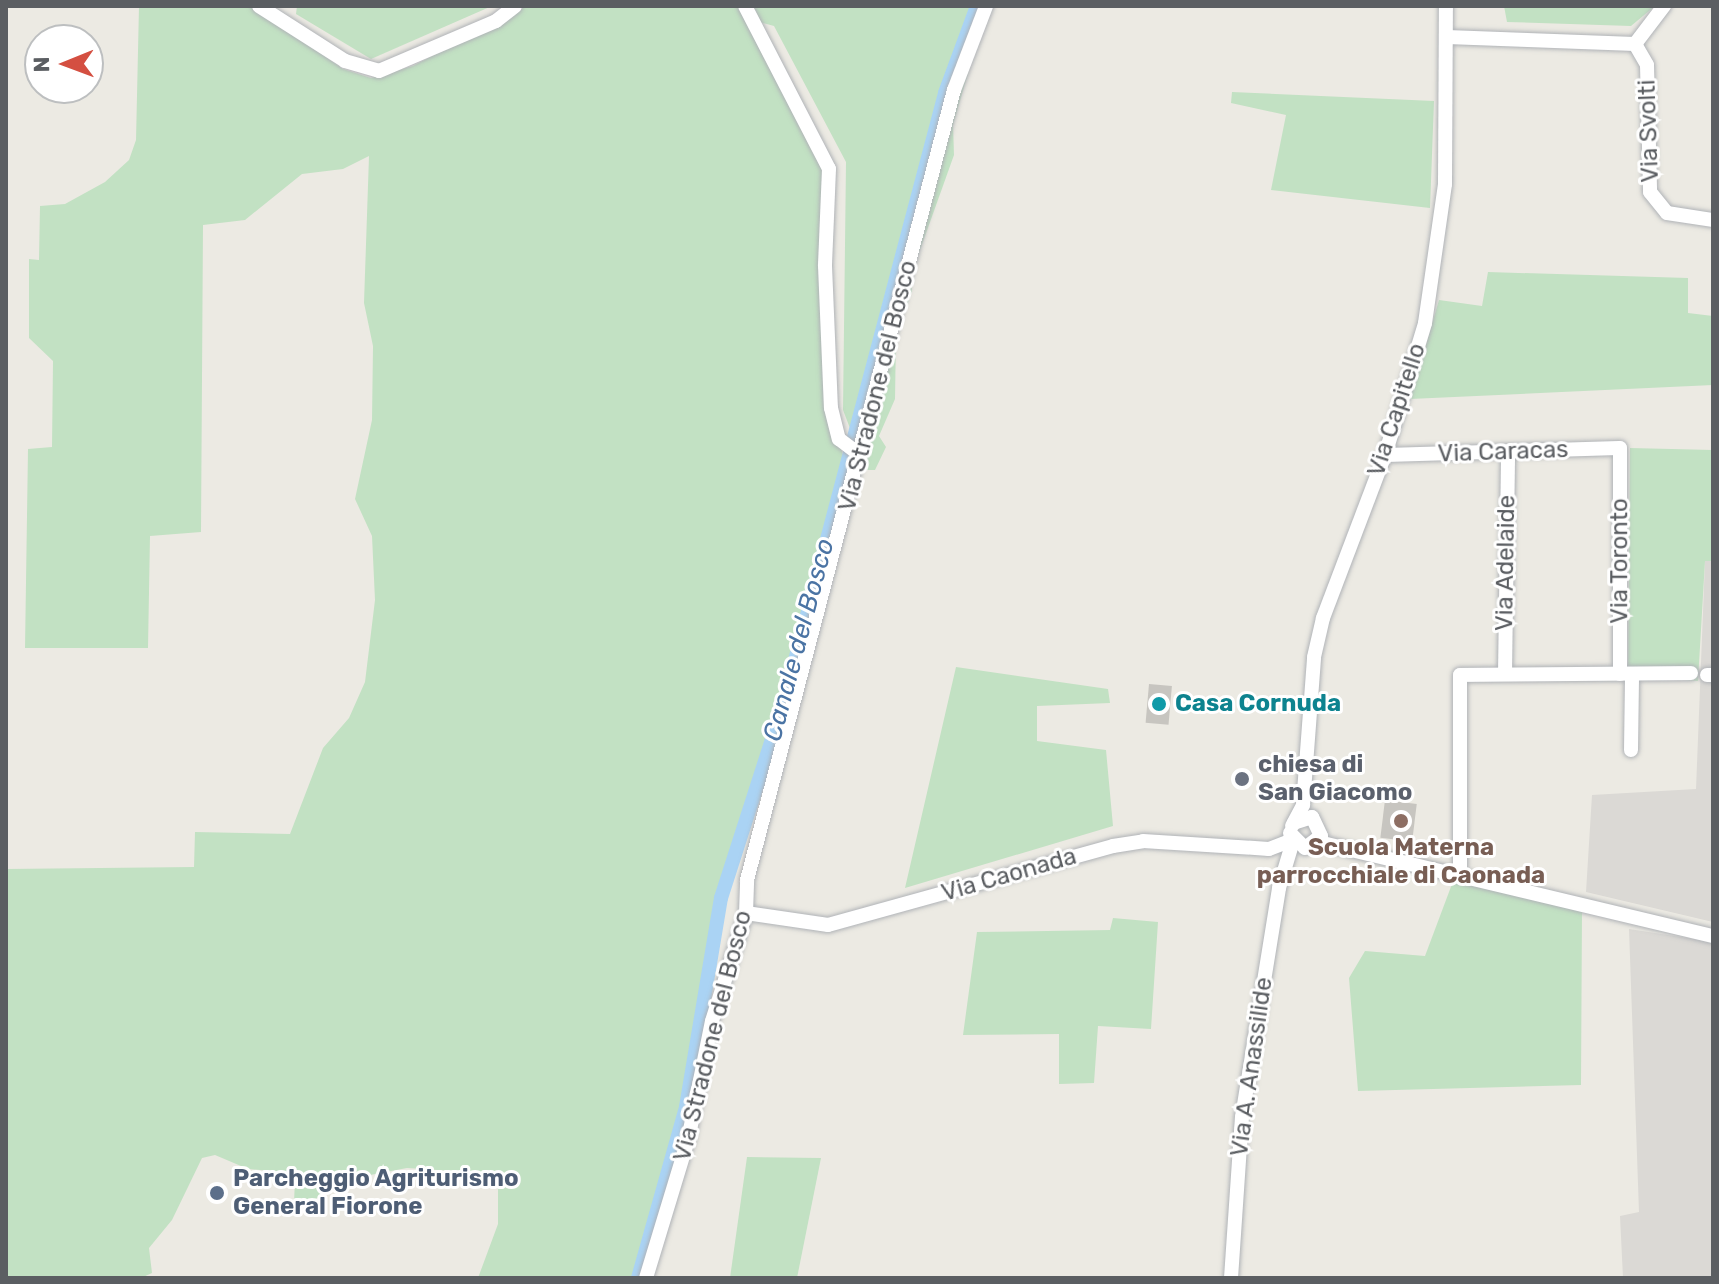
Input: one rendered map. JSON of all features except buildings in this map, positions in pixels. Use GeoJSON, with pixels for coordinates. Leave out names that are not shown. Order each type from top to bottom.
{"type":"FeatureCollection","features":[{"type":"Feature","properties":{"kind":"street"},"geometry":{"type":"LineString","coordinates":[[259,6],[345,61],[379,71],[496,21],[515,6]]}},
{"type":"Feature","properties":{"kind":"street"},"geometry":{"type":"LineString","coordinates":[[745,6],[829,169],[825,266],[831,408],[854,452]]}},
{"type":"Feature","properties":{"kind":"street","name":"Via Stradone del Bosco"},"geometry":{"type":"LineString","coordinates":[[646,1278],[688,1140],[712,1021],[746,913],[747,880],[854,452],[954,90],[986,6]]}},
{"type":"Feature","properties":{"kind":"street","name":"Via Capitello"},"geometry":{"type":"LineString","coordinates":[[1292,835],[1303,805],[1314,657],[1385,455],[1435,266],[1445,184],[1446,6]]}},
{"type":"Feature","properties":{"kind":"street"},"geometry":{"type":"LineString","coordinates":[[1635,44],[1664,6]]}},
{"type":"Feature","properties":{"kind":"street","name":"Via Svolti"},"geometry":{"type":"LineString","coordinates":[[1447,37],[1635,44],[1647,65],[1650,192],[1667,213],[1713,220]]}},
{"type":"Feature","properties":{"kind":"street","name":"Via Caracas"},"geometry":{"type":"LineString","coordinates":[[1385,455],[1620,448]]}},
{"type":"Feature","properties":{"kind":"street","name":"Via Toronto"},"geometry":{"type":"LineString","coordinates":[[1620,448],[1631,750]]}},
{"type":"Feature","properties":{"kind":"street","name":"Via Adelaide"},"geometry":{"type":"LineString","coordinates":[[1505,674],[1508,452]]}},
{"type":"Feature","properties":{"kind":"street"},"geometry":{"type":"LineString","coordinates":[[1460,873],[1460,675],[1691,673]]}},
{"type":"Feature","properties":{"kind":"street"},"geometry":{"type":"LineString","coordinates":[[1288,858],[1316,834],[1303,805]]}},
{"type":"Feature","properties":{"kind":"street","name":"Via Caonada"},"geometry":{"type":"LineString","coordinates":[[1292,835],[1316,834]]}},
{"type":"Feature","properties":{"kind":"street","name":"Via Caonada"},"geometry":{"type":"LineString","coordinates":[[746,913],[828,925],[1113,846],[1274,846],[1292,835],[1316,834],[1339,844],[1713,936]]}},
{"type":"Feature","properties":{"kind":"street","name":"Via A. Anassilide"},"geometry":{"type":"LineString","coordinates":[[1231,1278],[1242,1117],[1292,835]]}},
{"type":"Feature","properties":{"kind":"shaded area"},"geometry":{"type":"Polygon","coordinates":[[[1705,561],[1713,561],[1713,922],[1586,892],[1592,795],[1696,789],[1705,561]]]}},
{"type":"Feature","properties":{"kind":"shaded area"},"geometry":{"type":"Polygon","coordinates":[[[1629,929],[1713,942],[1713,1278],[1623,1278],[1620,1216],[1639,1212],[1629,929]]]}},
{"type":"Feature","properties":{"kind":"green space"},"geometry":{"type":"Polygon","coordinates":[[[139,6],[253,6],[343,69],[371,78],[413,66],[527,6],[994,6],[979,36],[953,125],[954,155],[910,278],[912,291],[896,336],[895,399],[879,436],[886,447],[875,470],[866,470],[843,410],[846,162],[774,26],[749,19],[827,167],[824,397],[847,467],[762,780],[714,917],[703,1004],[672,1151],[632,1278],[478,1278],[498,1224],[498,1189],[483,1173],[407,1168],[349,1179],[307,1204],[294,1202],[295,1180],[285,1172],[248,1169],[215,1155],[202,1158],[172,1220],[149,1248],[152,1273],[141,1278],[6,1278],[6,869],[194,867],[195,832],[290,834],[323,748],[349,718],[365,682],[375,600],[372,536],[355,499],[372,420],[373,346],[364,303],[369,156],[343,169],[302,174],[245,220],[203,225],[201,532],[150,536],[148,648],[25,648],[28,449],[52,447],[53,361],[29,338],[29,259],[39,260],[40,206],[65,204],[105,182],[129,160],[136,140],[139,6]]]}},
{"type":"Feature","properties":{"kind":"green space"},"geometry":{"type":"Polygon","coordinates":[[[297,6],[492,6],[371,59],[296,14],[297,6]]]}},
{"type":"Feature","properties":{"kind":"green space"},"geometry":{"type":"Polygon","coordinates":[[[1504,6],[1655,6],[1631,26],[1507,22],[1504,6]]]}},
{"type":"Feature","properties":{"kind":"green space"},"geometry":{"type":"Polygon","coordinates":[[[1232,92],[1434,101],[1430,208],[1271,190],[1286,115],[1231,103],[1232,92]]]}},
{"type":"Feature","properties":{"kind":"green space"},"geometry":{"type":"Polygon","coordinates":[[[1488,272],[1688,278],[1688,313],[1713,316],[1713,385],[1410,399],[1439,300],[1482,306],[1488,272]]]}},
{"type":"Feature","properties":{"kind":"green space"},"geometry":{"type":"Polygon","coordinates":[[[1630,448],[1713,450],[1713,561],[1705,561],[1698,681],[1628,676],[1630,448]]]}},
{"type":"Feature","properties":{"kind":"green space"},"geometry":{"type":"Polygon","coordinates":[[[956,667],[1108,689],[1110,703],[1037,706],[1037,741],[1106,750],[1113,826],[905,888],[956,667]]]}},
{"type":"Feature","properties":{"kind":"green space"},"geometry":{"type":"Polygon","coordinates":[[[1455,876],[1582,910],[1581,1085],[1358,1091],[1349,978],[1365,951],[1425,956],[1455,876]]]}},
{"type":"Feature","properties":{"kind":"green space"},"geometry":{"type":"Polygon","coordinates":[[[1113,918],[1158,922],[1151,1029],[1098,1026],[1094,1083],[1059,1084],[1059,1034],[963,1035],[977,932],[1110,930],[1113,918]]]}},
{"type":"Feature","properties":{"kind":"green space"},"geometry":{"type":"Polygon","coordinates":[[[747,1157],[821,1158],[797,1278],[730,1278],[747,1157]]]}},
{"type":"Feature","properties":{"kind":"waterway","name":"Canale del Bosco"},"geometry":{"type":"LineString","coordinates":[[638,1278],[686,1107],[721,898],[784,702],[945,93],[977,6]]}},
{"type":"Feature","properties":{"kind":"place","name":"Casa Cornuda"},"geometry":{"type":"Point","coordinates":[1159,704]}},
{"type":"Feature","properties":{"kind":"place","name":"chiesa di San Giacomo"},"geometry":{"type":"Point","coordinates":[1242,779]}},
{"type":"Feature","properties":{"kind":"place","name":"Scuola Materna parrocchiale di Caonada"},"geometry":{"type":"Point","coordinates":[1401,821]}},
{"type":"Feature","properties":{"kind":"place","name":"Parcheggio Agriturismo General Fiorone"},"geometry":{"type":"Point","coordinates":[217,1193]}}]}
